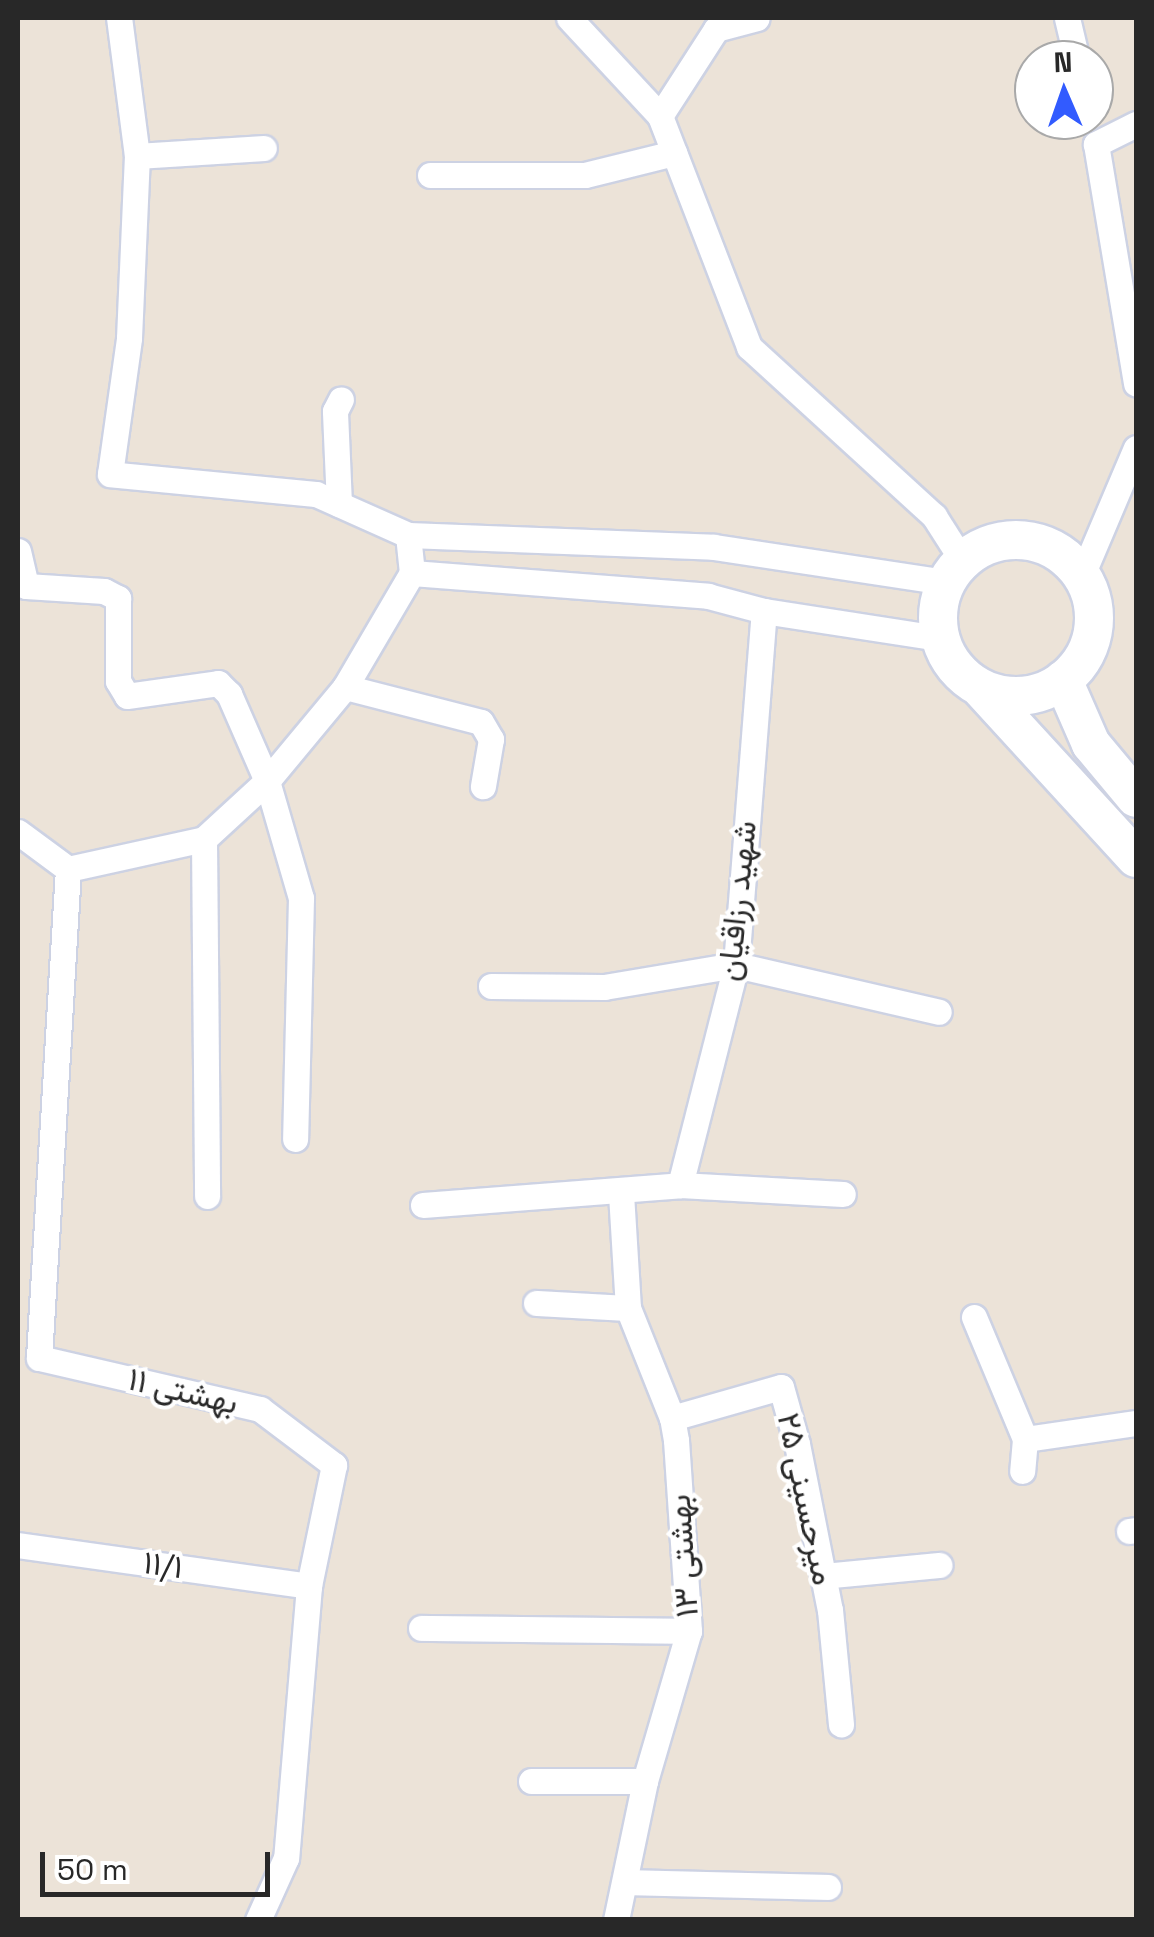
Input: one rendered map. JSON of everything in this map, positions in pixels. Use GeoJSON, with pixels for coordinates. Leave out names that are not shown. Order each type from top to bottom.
{"type":"FeatureCollection","features":[{"type":"Feature","properties":{"kind":"main road"},"geometry":{"type":"LineString","coordinates":[[982,690],[1007,697],[1034,695],[1063,680],[1081,664],[1094,635],[1094,603],[1082,574],[1063,554],[1039,542],[1012,539],[985,545],[954,571],[937,610],[939,638],[954,668],[982,690],[1136,858]]}},
{"type":"Feature","properties":{"kind":"main road"},"geometry":{"type":"LineString","coordinates":[[1063,680],[1090,744],[1136,798]]}},
{"type":"Feature","properties":{"kind":"street"},"geometry":{"type":"LineString","coordinates":[[120,18],[137,156],[129,338],[110,474],[316,494],[408,535],[714,547],[954,571],[934,516],[749,347],[660,116],[569,18]]}},
{"type":"Feature","properties":{"kind":"street"},"geometry":{"type":"LineString","coordinates":[[660,116],[716,29],[757,18]]}},
{"type":"Feature","properties":{"kind":"street"},"geometry":{"type":"LineString","coordinates":[[1094,140],[1136,384]]}},
{"type":"Feature","properties":{"kind":"street"},"geometry":{"type":"LineString","coordinates":[[137,156],[264,148]]}},
{"type":"Feature","properties":{"kind":"street"},"geometry":{"type":"LineString","coordinates":[[430,175],[585,174],[674,153]]}},
{"type":"Feature","properties":{"kind":"street"},"geometry":{"type":"LineString","coordinates":[[338,504],[335,411],[341,399]]}},
{"type":"Feature","properties":{"kind":"street"},"geometry":{"type":"LineString","coordinates":[[1082,574],[1136,448]]}},
{"type":"Feature","properties":{"kind":"street"},"geometry":{"type":"LineString","coordinates":[[18,832],[68,869],[204,839],[267,781],[345,687],[412,573],[408,535]]}},
{"type":"Feature","properties":{"kind":"street"},"geometry":{"type":"LineString","coordinates":[[18,551],[26,586],[104,591],[118,598],[118,681],[127,696],[218,684],[230,694],[267,781],[301,898],[295,1138]]}},
{"type":"Feature","properties":{"kind":"street"},"geometry":{"type":"LineString","coordinates":[[412,573],[708,596],[764,611],[939,638]]}},
{"type":"Feature","properties":{"kind":"street","name":"شهید رزاقیان"},"geometry":{"type":"LineString","coordinates":[[680,1186],[736,965],[764,611]]}},
{"type":"Feature","properties":{"kind":"street"},"geometry":{"type":"LineString","coordinates":[[345,687],[481,722],[491,739],[483,786]]}},
{"type":"Feature","properties":{"kind":"street"},"geometry":{"type":"LineString","coordinates":[[204,839],[208,1196]]}},
{"type":"Feature","properties":{"kind":"street","name":"بهشتی ۱۱"},"geometry":{"type":"LineString","coordinates":[[68,869],[39,1358],[260,1408],[334,1465],[309,1586],[286,1858],[258,1920]]}},
{"type":"Feature","properties":{"kind":"street"},"geometry":{"type":"LineString","coordinates":[[491,986],[604,987],[736,965],[939,1012]]}},
{"type":"Feature","properties":{"kind":"street"},"geometry":{"type":"LineString","coordinates":[[423,1205],[680,1186],[843,1194]]}},
{"type":"Feature","properties":{"kind":"street","name":"بهشتی ۱۳"},"geometry":{"type":"LineString","coordinates":[[616,1920],[645,1781],[689,1631],[672,1418],[628,1308],[621,1192]]}},
{"type":"Feature","properties":{"kind":"street"},"geometry":{"type":"LineString","coordinates":[[536,1303],[628,1308]]}},
{"type":"Feature","properties":{"kind":"street"},"geometry":{"type":"LineString","coordinates":[[974,1317],[1024,1438],[1022,1471]]}},
{"type":"Feature","properties":{"kind":"street","name":"میرحسینی ۲۵"},"geometry":{"type":"LineString","coordinates":[[672,1418],[781,1387],[824,1576],[840,1724]]}},
{"type":"Feature","properties":{"kind":"street"},"geometry":{"type":"LineString","coordinates":[[1024,1438],[1136,1422]]}},
{"type":"Feature","properties":{"kind":"street","name":"۱۱/۱"},"geometry":{"type":"LineString","coordinates":[[18,1545],[309,1586]]}},
{"type":"Feature","properties":{"kind":"street"},"geometry":{"type":"LineString","coordinates":[[824,1576],[939,1565]]}},
{"type":"Feature","properties":{"kind":"street"},"geometry":{"type":"LineString","coordinates":[[421,1628],[689,1631]]}},
{"type":"Feature","properties":{"kind":"street"},"geometry":{"type":"LineString","coordinates":[[531,1781],[645,1781]]}},
{"type":"Feature","properties":{"kind":"street"},"geometry":{"type":"LineString","coordinates":[[625,1882],[828,1887]]}}]}
